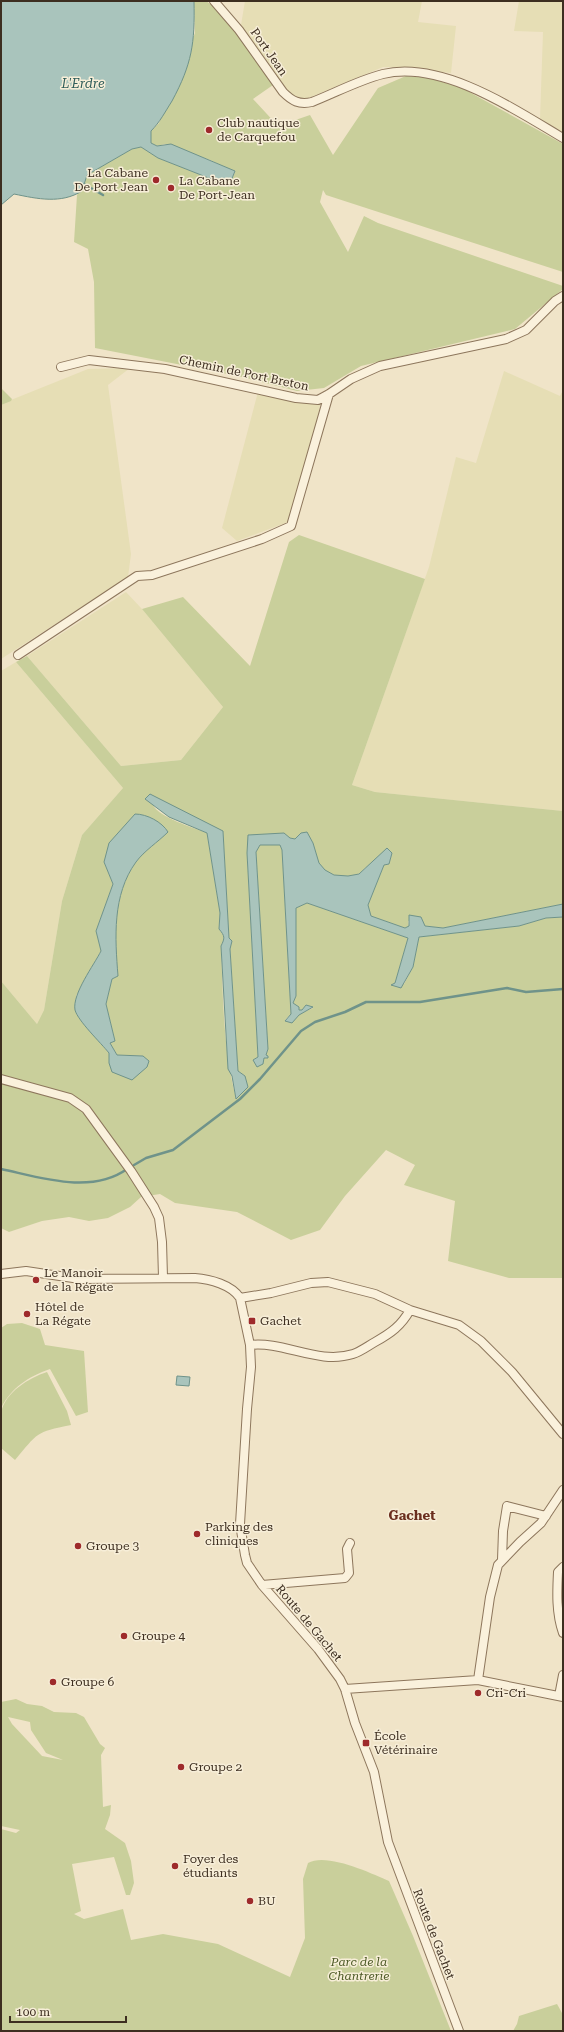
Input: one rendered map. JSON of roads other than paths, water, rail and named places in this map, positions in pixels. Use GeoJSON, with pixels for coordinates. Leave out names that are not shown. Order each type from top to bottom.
{"type":"FeatureCollection","features":[{"type":"Feature","properties":{"kind":"street","name":"Port Jean"},"geometry":{"type":"LineString","coordinates":[[214,1],[239,30],[290,99],[304,104],[312,102],[382,74],[408,72],[431,74],[464,85],[516,111],[563,138]]}},
{"type":"Feature","properties":{"kind":"street","name":"Chemin de Port Breton"},"geometry":{"type":"LineString","coordinates":[[61,367],[89,360],[115,362],[166,369],[296,398],[318,400],[351,379],[380,366],[506,339],[526,330],[563,296]]}},
{"type":"Feature","properties":{"kind":"street"},"geometry":{"type":"LineString","coordinates":[[18,655],[137,576],[152,575],[254,542],[291,526],[329,394]]}},
{"type":"Feature","properties":{"kind":"street"},"geometry":{"type":"LineString","coordinates":[[1,1080],[70,1098],[86,1109],[129,1168],[143,1189],[159,1218],[162,1242],[163,1278]]}},
{"type":"Feature","properties":{"kind":"street"},"geometry":{"type":"LineString","coordinates":[[1,1274],[26,1271],[80,1279],[205,1279],[233,1290],[240,1298],[271,1293],[311,1283],[328,1282],[375,1294],[410,1310],[459,1325],[482,1341],[512,1372],[563,1434]]}},
{"type":"Feature","properties":{"kind":"street","name":"Route de Gachet"},"geometry":{"type":"LineString","coordinates":[[240,1298],[250,1345],[252,1367],[247,1409],[240,1524],[247,1563],[262,1585],[318,1649],[340,1679],[345,1689],[354,1724],[374,1772],[388,1842],[459,2031]]}},
{"type":"Feature","properties":{"kind":"street"},"geometry":{"type":"LineString","coordinates":[[250,1345],[266,1345],[318,1356],[354,1354],[384,1337],[402,1324],[410,1310]]}},
{"type":"Feature","properties":{"kind":"street"},"geometry":{"type":"LineString","coordinates":[[478,1680],[490,1597],[498,1565],[541,1523],[563,1490]]}},
{"type":"Feature","properties":{"kind":"street"},"geometry":{"type":"LineString","coordinates":[[502,1560],[503,1531],[507,1506],[546,1516]]}},
{"type":"Feature","properties":{"kind":"street"},"geometry":{"type":"LineString","coordinates":[[262,1585],[345,1578],[349,1573],[347,1549],[350,1543]]}},
{"type":"Feature","properties":{"kind":"street"},"geometry":{"type":"LineString","coordinates":[[563,1567],[558,1572],[557,1585],[558,1619],[563,1633]]}},
{"type":"Feature","properties":{"kind":"street"},"geometry":{"type":"LineString","coordinates":[[345,1689],[478,1680],[561,1697],[563,1675]]}},
{"type":"Feature","properties":{"kind":"water","name":"L'Erdre"},"geometry":{"type":"Polygon","coordinates":[[[1,1],[194,1],[193,41],[188,64],[179,88],[172,101],[151,131],[151,143],[157,146],[171,144],[235,171],[229,186],[158,158],[141,147],[132,149],[87,175],[82,191],[74,195],[58,199],[41,199],[14,194],[1,205],[1,1]]]}},
{"type":"Feature","properties":{"kind":"water"},"geometry":{"type":"Polygon","coordinates":[[[150,794],[223,831],[229,938],[232,941],[230,949],[238,1071],[245,1076],[248,1087],[236,1099],[232,1076],[228,1069],[221,946],[224,937],[219,929],[220,913],[207,833],[169,817],[145,799],[150,794]]]}},
{"type":"Feature","properties":{"kind":"water"},"geometry":{"type":"Polygon","coordinates":[[[135,814],[144,815],[154,819],[168,832],[136,862],[128,875],[119,903],[116,932],[118,976],[112,979],[106,1004],[115,1041],[110,1043],[117,1055],[143,1056],[149,1061],[147,1067],[132,1080],[112,1072],[109,1063],[109,1053],[80,1020],[75,1010],[75,1003],[84,980],[101,951],[96,931],[113,884],[104,862],[109,843],[135,814]]]}},
{"type":"Feature","properties":{"kind":"water"},"geometry":{"type":"Polygon","coordinates":[[[307,832],[313,843],[319,863],[325,870],[334,875],[348,876],[359,874],[387,848],[392,853],[389,864],[384,865],[368,905],[371,916],[405,928],[409,926],[409,915],[421,917],[425,926],[443,928],[563,904],[563,917],[546,918],[519,926],[419,937],[413,967],[401,988],[391,985],[395,983],[408,938],[307,903],[296,908],[296,996],[293,1003],[299,1007],[299,1010],[302,1010],[306,1005],[313,1007],[299,1015],[292,1023],[285,1021],[291,1014],[282,850],[280,845],[260,845],[256,852],[268,1049],[266,1055],[268,1058],[264,1058],[263,1064],[257,1067],[253,1060],[258,1057],[247,853],[248,835],[284,833],[290,838],[295,839],[301,833],[307,832]]]}},
{"type":"Feature","properties":{"kind":"water"},"geometry":{"type":"Polygon","coordinates":[[[177,1376],[190,1377],[189,1386],[176,1385],[177,1376]]]}},
{"type":"Feature","properties":{"kind":"waterway"},"geometry":{"type":"LineString","coordinates":[[84,184],[103,195]]}},
{"type":"Feature","properties":{"kind":"waterway"},"geometry":{"type":"LineString","coordinates":[[134,1165],[146,1158],[173,1150],[240,1099],[260,1079],[301,1031],[315,1022],[345,1012],[366,1002],[420,1002],[507,988],[526,992],[563,989]]}},
{"type":"Feature","properties":{"kind":"waterway"},"geometry":{"type":"LineString","coordinates":[[1,1169],[65,1182],[81,1183],[113,1177],[127,1169]]}},
{"type":"Feature","properties":{"kind":"place","name":"Club nautique de Carquefou"},"geometry":{"type":"Point","coordinates":[209,130]}},
{"type":"Feature","properties":{"kind":"place","name":"La Cabane De Port Jean"},"geometry":{"type":"Point","coordinates":[156,180]}},
{"type":"Feature","properties":{"kind":"place","name":"La Cabane De Port-Jean"},"geometry":{"type":"Point","coordinates":[171,188]}},
{"type":"Feature","properties":{"kind":"place","name":"Le Manoir de la Régate"},"geometry":{"type":"Point","coordinates":[36,1280]}},
{"type":"Feature","properties":{"kind":"place","name":"Hôtel de La Régate"},"geometry":{"type":"Point","coordinates":[27,1314]}},
{"type":"Feature","properties":{"kind":"place","name":"Gachet"},"geometry":{"type":"Point","coordinates":[252,1321]}},
{"type":"Feature","properties":{"kind":"place","name":"Parking des cliniques"},"geometry":{"type":"Point","coordinates":[197,1534]}},
{"type":"Feature","properties":{"kind":"place","name":"Groupe 3"},"geometry":{"type":"Point","coordinates":[78,1546]}},
{"type":"Feature","properties":{"kind":"place","name":"Groupe 4"},"geometry":{"type":"Point","coordinates":[124,1636]}},
{"type":"Feature","properties":{"kind":"place","name":"Groupe 6"},"geometry":{"type":"Point","coordinates":[53,1682]}},
{"type":"Feature","properties":{"kind":"place","name":"Cri-Cri"},"geometry":{"type":"Point","coordinates":[478,1693]}},
{"type":"Feature","properties":{"kind":"place","name":"École Vétérinaire"},"geometry":{"type":"Point","coordinates":[366,1743]}},
{"type":"Feature","properties":{"kind":"place","name":"Groupe 2"},"geometry":{"type":"Point","coordinates":[181,1767]}},
{"type":"Feature","properties":{"kind":"place","name":"Foyer des étudiants"},"geometry":{"type":"Point","coordinates":[175,1866]}},
{"type":"Feature","properties":{"kind":"place","name":"BU"},"geometry":{"type":"Point","coordinates":[250,1901]}},
{"type":"Feature","properties":{"kind":"district","name":"Gachet"},"geometry":{"type":"Point","coordinates":[412,1515]}},
{"type":"Feature","properties":{"kind":"park label","name":"Parc de la Chantrerie"},"geometry":{"type":"Point","coordinates":[359,1969]}}]}
